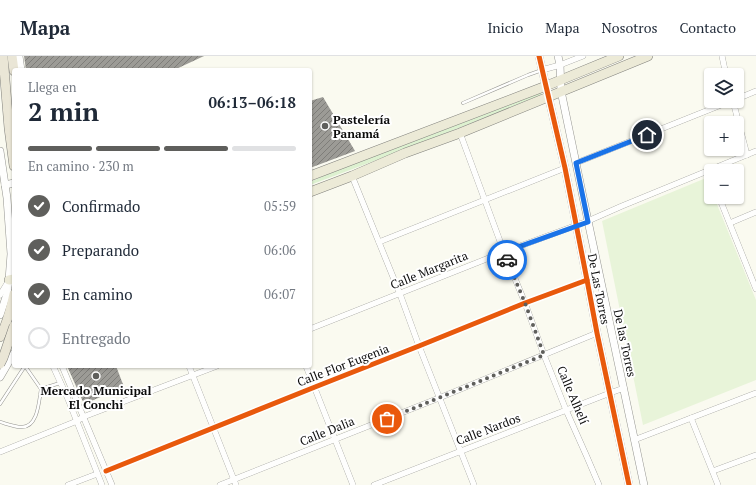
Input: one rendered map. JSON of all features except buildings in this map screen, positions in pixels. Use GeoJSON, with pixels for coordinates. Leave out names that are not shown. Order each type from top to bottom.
{"type":"FeatureCollection","features":[{"type":"Feature","properties":{"kind":"highway"},"geometry":{"type":"LineString","coordinates":[[3,56],[12,151]]}},
{"type":"Feature","properties":{"kind":"highway"},"geometry":{"type":"LineString","coordinates":[[12,56],[14,68]]}},
{"type":"Feature","properties":{"kind":"highway"},"geometry":{"type":"LineString","coordinates":[[0,337],[10,310],[7,294]]}},
{"type":"Feature","properties":{"kind":"highway"},"geometry":{"type":"LineString","coordinates":[[0,364],[12,332]]}},
{"type":"Feature","properties":{"kind":"main road"},"geometry":{"type":"LineString","coordinates":[[312,175],[546,86],[619,56]]}},
{"type":"Feature","properties":{"kind":"main road"},"geometry":{"type":"LineString","coordinates":[[312,191],[405,153],[460,133],[648,56]]}},
{"type":"Feature","properties":{"kind":"street"},"geometry":{"type":"LineString","coordinates":[[19,56],[21,68]]}},
{"type":"Feature","properties":{"kind":"street","name":"De Las Torres"},"geometry":{"type":"LineString","coordinates":[[539,56],[576,225],[629,485]]}},
{"type":"Feature","properties":{"kind":"street","name":"De las Torres"},"geometry":{"type":"LineString","coordinates":[[558,56],[560,65],[561,91],[644,485]]}},
{"type":"Feature","properties":{"kind":"street"},"geometry":{"type":"LineString","coordinates":[[542,70],[583,56]]}},
{"type":"Feature","properties":{"kind":"street"},"geometry":{"type":"LineString","coordinates":[[722,56],[725,68]]}},
{"type":"Feature","properties":{"kind":"street"},"geometry":{"type":"LineString","coordinates":[[744,96],[756,91]]}},
{"type":"Feature","properties":{"kind":"street"},"geometry":{"type":"LineString","coordinates":[[576,163],[714,108]]}},
{"type":"Feature","properties":{"kind":"street"},"geometry":{"type":"LineString","coordinates":[[734,108],[747,155]]}},
{"type":"Feature","properties":{"kind":"street","name":"Calle Alhelí"},"geometry":{"type":"LineString","coordinates":[[460,133],[544,355],[599,485]]}},
{"type":"Feature","properties":{"kind":"street"},"geometry":{"type":"LineString","coordinates":[[0,151],[2,186],[11,254],[12,280],[0,315]]}},
{"type":"Feature","properties":{"kind":"street","name":"Calle Margarita"},"geometry":{"type":"LineString","coordinates":[[729,164],[756,151]]}},
{"type":"Feature","properties":{"kind":"street"},"geometry":{"type":"LineString","coordinates":[[378,242],[564,168]]}},
{"type":"Feature","properties":{"kind":"street"},"geometry":{"type":"LineString","coordinates":[[352,176],[400,294],[474,485]]}},
{"type":"Feature","properties":{"kind":"street","name":"Calle Margarita"},"geometry":{"type":"LineString","coordinates":[[312,328],[504,252],[576,225],[588,222],[622,206],[704,176]]}},
{"type":"Feature","properties":{"kind":"street"},"geometry":{"type":"LineString","coordinates":[[2,186],[12,184]]}},
{"type":"Feature","properties":{"kind":"street"},"geometry":{"type":"LineString","coordinates":[[722,204],[753,274],[756,289]]}},
{"type":"Feature","properties":{"kind":"street"},"geometry":{"type":"LineString","coordinates":[[730,223],[756,212]]}},
{"type":"Feature","properties":{"kind":"street","name":"Calle Flor Eugenia"},"geometry":{"type":"LineString","coordinates":[[106,471],[525,303],[587,280]]}},
{"type":"Feature","properties":{"kind":"street","name":"Calle Dalia"},"geometry":{"type":"LineString","coordinates":[[220,485],[235,482],[597,333]]}},
{"type":"Feature","properties":{"kind":"street"},"geometry":{"type":"LineString","coordinates":[[0,344],[12,353]]}},
{"type":"Feature","properties":{"kind":"street"},"geometry":{"type":"LineString","coordinates":[[0,377],[12,358]]}},
{"type":"Feature","properties":{"kind":"street"},"geometry":{"type":"LineString","coordinates":[[54,368],[102,485]]}},
{"type":"Feature","properties":{"kind":"street"},"geometry":{"type":"LineString","coordinates":[[63,368],[112,485]]}},
{"type":"Feature","properties":{"kind":"street"},"geometry":{"type":"LineString","coordinates":[[190,368],[235,482]]}},
{"type":"Feature","properties":{"kind":"street"},"geometry":{"type":"LineString","coordinates":[[0,452],[83,417],[212,368]]}},
{"type":"Feature","properties":{"kind":"street"},"geometry":{"type":"LineString","coordinates":[[307,368],[353,485]]}},
{"type":"Feature","properties":{"kind":"street"},"geometry":{"type":"LineString","coordinates":[[60,381],[66,377]]}},
{"type":"Feature","properties":{"kind":"street","name":"De las Torres"},"geometry":{"type":"LineString","coordinates":[[610,393],[624,388]]}},
{"type":"Feature","properties":{"kind":"street","name":"Calle Nardos"},"geometry":{"type":"LineString","coordinates":[[374,485],[610,393]]}},
{"type":"Feature","properties":{"kind":"street"},"geometry":{"type":"LineString","coordinates":[[634,440],[756,393]]}},
{"type":"Feature","properties":{"kind":"street"},"geometry":{"type":"LineString","coordinates":[[691,418],[718,485]]}},
{"type":"Feature","properties":{"kind":"street"},"geometry":{"type":"LineString","coordinates":[[713,471],[756,454]]}},
{"type":"Feature","properties":{"kind":"street"},"geometry":{"type":"LineString","coordinates":[[68,485],[97,474]]}},
{"type":"Feature","properties":{"kind":"lane"},"geometry":{"type":"LineString","coordinates":[[462,103],[542,70]]}},
{"type":"Feature","properties":{"kind":"lane"},"geometry":{"type":"LineString","coordinates":[[0,404],[24,368]]}},
{"type":"Feature","properties":{"kind":"lane"},"geometry":{"type":"LineString","coordinates":[[0,422],[27,427],[33,423],[36,418],[41,389],[26,368]]}},
{"type":"Feature","properties":{"kind":"lane"},"geometry":{"type":"LineString","coordinates":[[41,389],[60,381]]}},
{"type":"Feature","properties":{"kind":"green space"},"geometry":{"type":"Polygon","coordinates":[[[541,90],[542,92],[541,95],[406,149],[312,184],[312,181],[343,167],[541,90]]]}},
{"type":"Feature","properties":{"kind":"green space"},"geometry":{"type":"Polygon","coordinates":[[[704,179],[704,204],[717,204],[756,300],[756,380],[643,425],[602,221],[704,179]]]}},
{"type":"Feature","properties":{"kind":"cycle path"},"geometry":{"type":"LineString","coordinates":[[539,56],[565,168],[597,333],[629,485]]}},
{"type":"Feature","properties":{"kind":"cycle path"},"geometry":{"type":"LineString","coordinates":[[106,471],[525,303],[587,280]]}},
{"type":"Feature","properties":{"kind":"way so far"},"geometry":{"type":"LineString","coordinates":[[387,419],[544,355],[507,260]]}},
{"type":"Feature","properties":{"kind":"place","name":"Pastelería Panamá"},"geometry":{"type":"Point","coordinates":[325,126]}},
{"type":"Feature","properties":{"kind":"place","name":"Mercado Municipal El Conchi"},"geometry":{"type":"Point","coordinates":[96,376]}},
{"type":"Feature","properties":{"kind":"route"},"geometry":{"type":"LineString","coordinates":[[507,260],[504,252],[588,222],[576,163],[647,135]]}}]}
